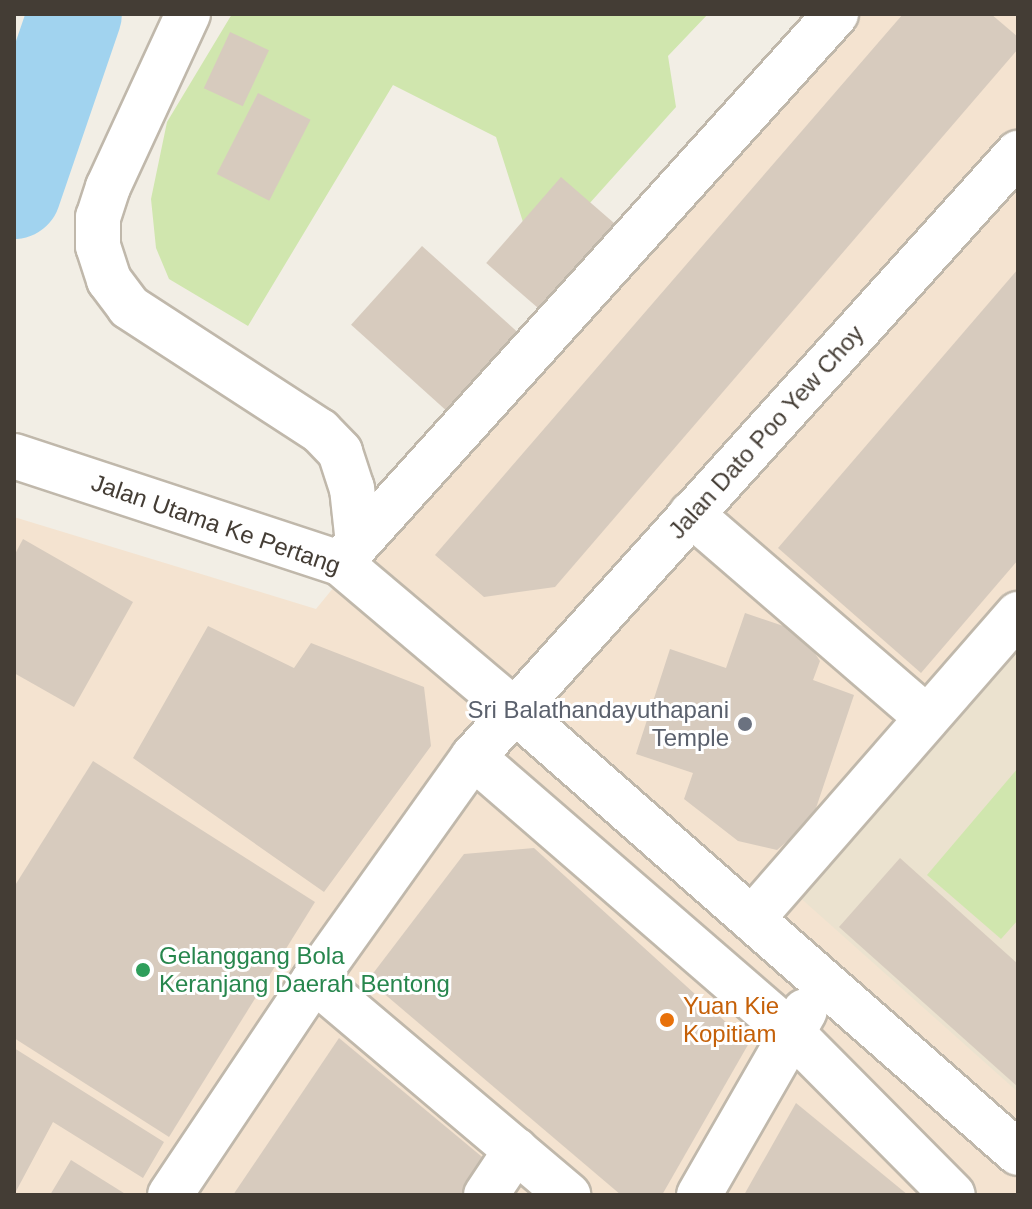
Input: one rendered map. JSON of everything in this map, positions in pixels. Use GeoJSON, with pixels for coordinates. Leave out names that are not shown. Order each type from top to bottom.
{"type":"FeatureCollection","features":[{"type":"Feature","properties":{"kind":"street"},"geometry":{"type":"LineString","coordinates":[[188,14],[108,187],[98,217],[98,246],[109,280],[129,307],[320,431],[340,452],[352,488],[349,553]]}},
{"type":"Feature","properties":{"kind":"street"},"geometry":{"type":"LineString","coordinates":[[349,553],[836,14]]}},
{"type":"Feature","properties":{"kind":"street","name":"Jalan Dato Poo Yew Choy"},"geometry":{"type":"LineString","coordinates":[[170,1195],[314,980],[473,757],[1018,153]]}},
{"type":"Feature","properties":{"kind":"street","name":"Jalan Utama Ke Pertang"},"geometry":{"type":"LineString","coordinates":[[32,462],[349,553],[514,710],[1018,1153]]}},
{"type":"Feature","properties":{"kind":"street"},"geometry":{"type":"LineString","coordinates":[[691,514],[926,717]]}},
{"type":"Feature","properties":{"kind":"street"},"geometry":{"type":"LineString","coordinates":[[752,919],[1018,614]]}},
{"type":"Feature","properties":{"kind":"street"},"geometry":{"type":"LineString","coordinates":[[473,757],[792,1033],[953,1195]]}},
{"type":"Feature","properties":{"kind":"street"},"geometry":{"type":"LineString","coordinates":[[314,980],[568,1195]]}},
{"type":"Feature","properties":{"kind":"street"},"geometry":{"type":"LineString","coordinates":[[699,1195],[822,981]]}},
{"type":"Feature","properties":{"kind":"street"},"geometry":{"type":"LineString","coordinates":[[486,1195],[516,1150]]}},
{"type":"Feature","properties":{"kind":"shaded area"},"geometry":{"type":"Polygon","coordinates":[[[802,14],[1018,14],[1018,1195],[14,1195],[14,517],[316,609],[802,14]]]}},
{"type":"Feature","properties":{"kind":"shaded area"},"geometry":{"type":"Polygon","coordinates":[[[1018,641],[1018,1092],[796,894],[1018,641]]]}},
{"type":"Feature","properties":{"kind":"green space"},"geometry":{"type":"Polygon","coordinates":[[[232,14],[708,14],[668,56],[676,107],[536,263],[496,137],[393,85],[248,326],[169,279],[156,248],[151,199],[167,122],[232,14]]]}},
{"type":"Feature","properties":{"kind":"green space"},"geometry":{"type":"Polygon","coordinates":[[[1018,768],[1018,920],[1001,939],[927,875],[1018,768]]]}},
{"type":"Feature","properties":{"kind":"building"},"geometry":{"type":"Polygon","coordinates":[[[903,14],[991,14],[1018,37],[1018,49],[555,587],[484,597],[435,555],[903,14]]]}},
{"type":"Feature","properties":{"kind":"building"},"geometry":{"type":"Polygon","coordinates":[[[230,32],[269,50],[243,106],[204,88],[230,32]]]}},
{"type":"Feature","properties":{"kind":"building"},"geometry":{"type":"Polygon","coordinates":[[[258,93],[311,120],[269,201],[217,174],[258,93]]]}},
{"type":"Feature","properties":{"kind":"building"},"geometry":{"type":"Polygon","coordinates":[[[561,177],[617,226],[542,312],[486,263],[561,177]]]}},
{"type":"Feature","properties":{"kind":"building"},"geometry":{"type":"Polygon","coordinates":[[[422,246],[522,336],[451,414],[351,325],[422,246]]]}},
{"type":"Feature","properties":{"kind":"building"},"geometry":{"type":"Polygon","coordinates":[[[1018,269],[1018,560],[921,673],[778,548],[1018,269]]]}},
{"type":"Feature","properties":{"kind":"building"},"geometry":{"type":"Polygon","coordinates":[[[23,539],[133,602],[74,707],[14,673],[14,556],[23,539]]]}},
{"type":"Feature","properties":{"kind":"building","name":"Sri Balathandayuthapani Temple"},"geometry":{"type":"Polygon","coordinates":[[[745,613],[801,632],[820,661],[813,680],[854,695],[812,820],[777,850],[738,841],[684,799],[693,773],[636,754],[670,649],[726,668],[745,613]]]}},
{"type":"Feature","properties":{"kind":"building"},"geometry":{"type":"Polygon","coordinates":[[[208,626],[294,668],[311,643],[424,687],[431,746],[324,892],[133,758],[208,626]]]}},
{"type":"Feature","properties":{"kind":"building","name":"Gelanggang Bola Keranjang Daerah Bentong"},"geometry":{"type":"Polygon","coordinates":[[[93,761],[315,902],[169,1137],[14,1038],[14,887],[93,761]]]}},
{"type":"Feature","properties":{"kind":"building"},"geometry":{"type":"Polygon","coordinates":[[[534,848],[749,1043],[662,1195],[621,1195],[368,980],[464,854],[534,848]]]}},
{"type":"Feature","properties":{"kind":"building"},"geometry":{"type":"Polygon","coordinates":[[[900,858],[1018,964],[1018,1087],[839,927],[900,858]]]}},
{"type":"Feature","properties":{"kind":"building"},"geometry":{"type":"Polygon","coordinates":[[[339,1038],[487,1161],[465,1195],[233,1195],[339,1038]]]}},
{"type":"Feature","properties":{"kind":"building"},"geometry":{"type":"Polygon","coordinates":[[[14,1048],[164,1142],[143,1178],[53,1122],[14,1195],[14,1048]]]}},
{"type":"Feature","properties":{"kind":"building"},"geometry":{"type":"Polygon","coordinates":[[[796,1103],[908,1195],[744,1195],[796,1103]]]}},
{"type":"Feature","properties":{"kind":"building"},"geometry":{"type":"Polygon","coordinates":[[[71,1160],[127,1195],[50,1195],[71,1160]]]}},
{"type":"Feature","properties":{"kind":"waterway"},"geometry":{"type":"LineString","coordinates":[[14,192],[75,14]]}},
{"type":"Feature","properties":{"kind":"place","name":"Sri Balathandayuthapani Temple"},"geometry":{"type":"Point","coordinates":[745,724]}},
{"type":"Feature","properties":{"kind":"place","name":"Gelanggang Bola Keranjang Daerah Bentong"},"geometry":{"type":"Point","coordinates":[143,970]}},
{"type":"Feature","properties":{"kind":"place","name":"Yuan Kie Kopitiam"},"geometry":{"type":"Point","coordinates":[667,1020]}}]}
